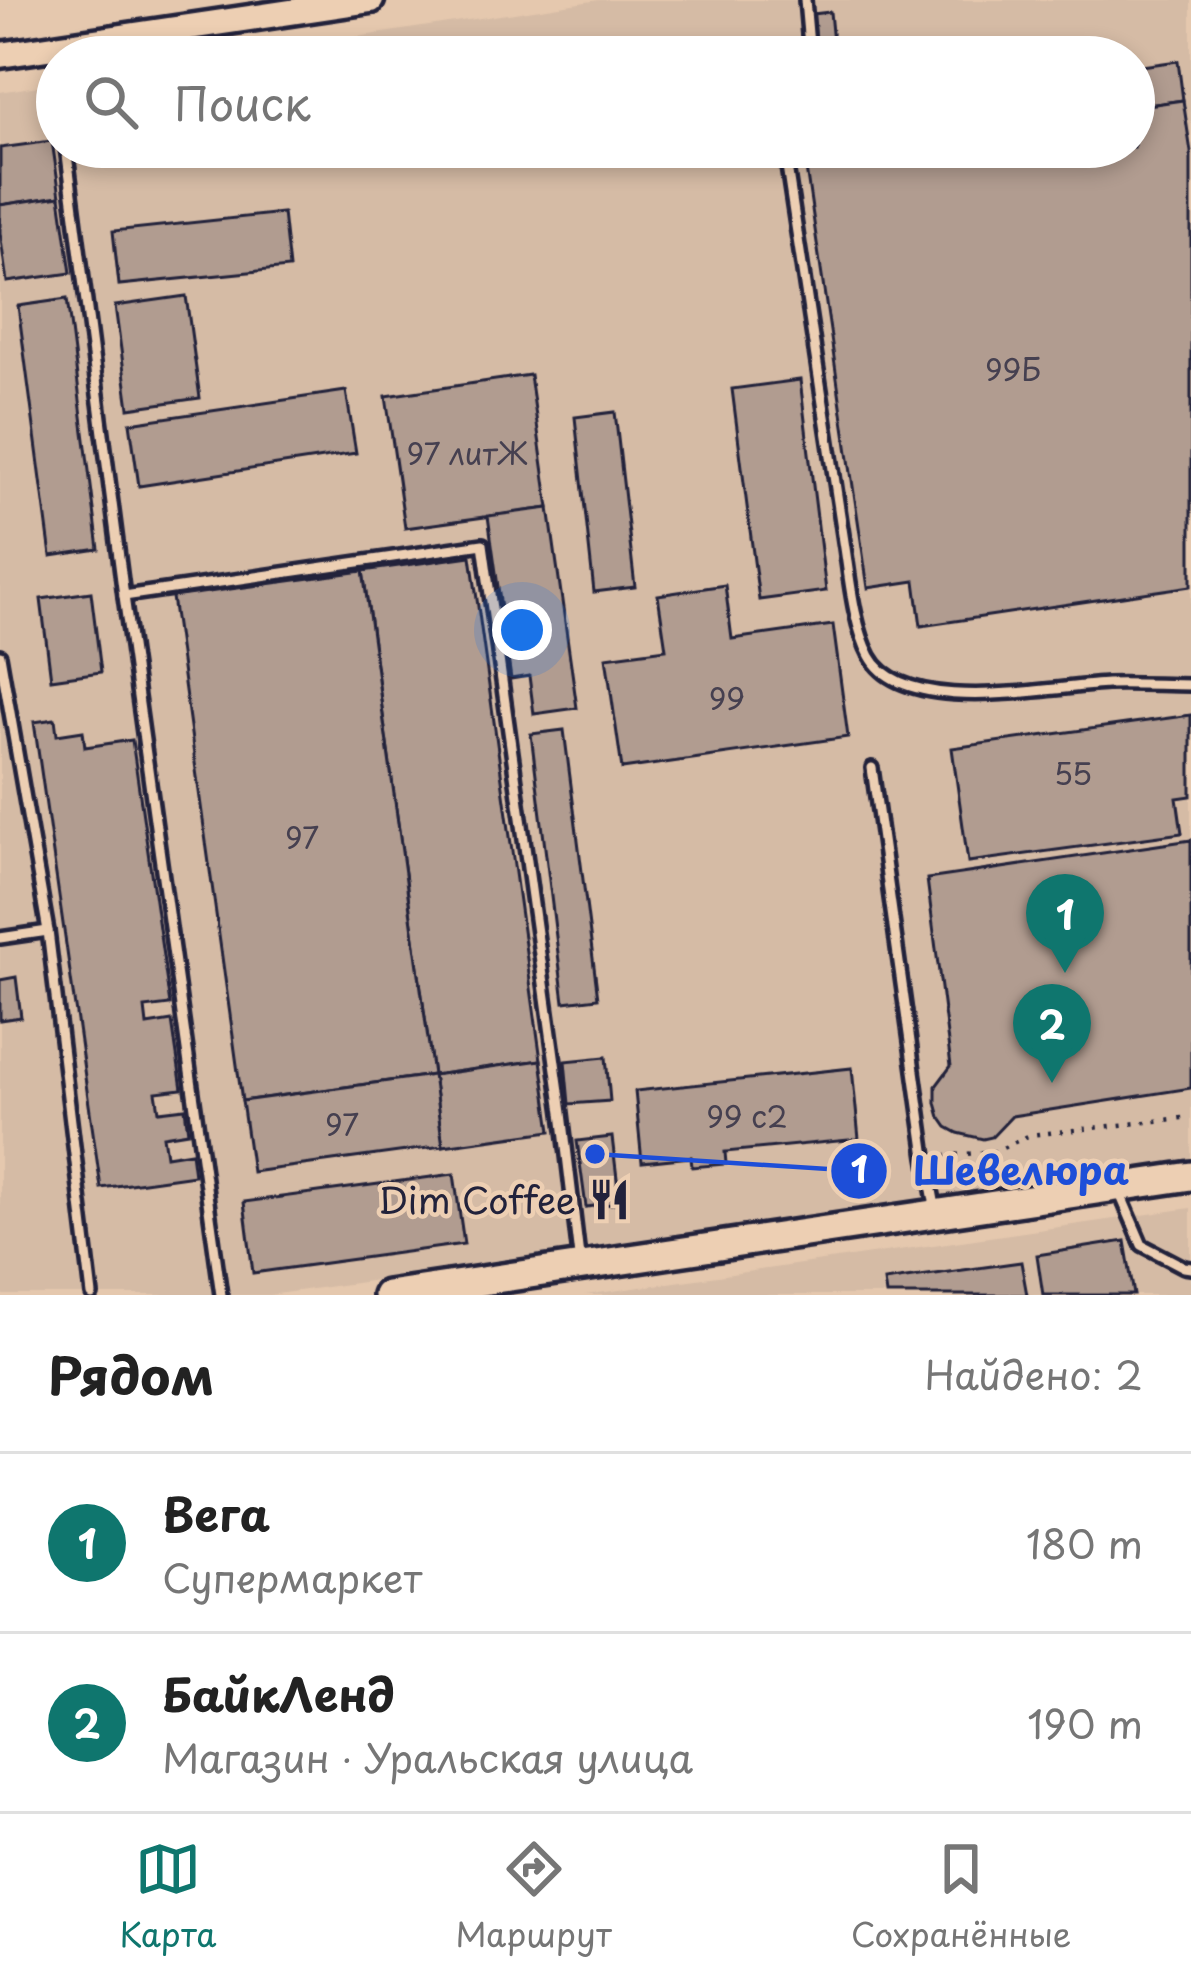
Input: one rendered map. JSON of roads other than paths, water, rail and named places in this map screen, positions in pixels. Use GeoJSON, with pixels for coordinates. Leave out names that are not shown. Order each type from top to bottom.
{"type":"FeatureCollection","features":[{"type":"Feature","properties":{"kind":"main road"},"geometry":{"type":"LineString","coordinates":[[452,1295],[1191,1176]]}},
{"type":"Feature","properties":{"kind":"main road"},"geometry":{"type":"LineString","coordinates":[[937,1219],[1191,1186]]}},
{"type":"Feature","properties":{"kind":"main road"},"geometry":{"type":"LineString","coordinates":[[387,1295],[581,1272]]}},
{"type":"Feature","properties":{"kind":"street"},"geometry":{"type":"LineString","coordinates":[[127,36],[371,0]]}},
{"type":"Feature","properties":{"kind":"street"},"geometry":{"type":"LineString","coordinates":[[0,55],[36,50]]}},
{"type":"Feature","properties":{"kind":"lane"},"geometry":{"type":"LineString","coordinates":[[805,0],[808,36]]}},
{"type":"Feature","properties":{"kind":"lane"},"geometry":{"type":"LineString","coordinates":[[69,168],[221,1295]]}},
{"type":"Feature","properties":{"kind":"lane"},"geometry":{"type":"LineString","coordinates":[[787,168],[844,548],[871,659],[898,684],[957,696],[1110,684],[1191,686]]}},
{"type":"Feature","properties":{"kind":"lane"},"geometry":{"type":"LineString","coordinates":[[124,596],[483,544],[581,1272]]}},
{"type":"Feature","properties":{"kind":"lane"},"geometry":{"type":"LineString","coordinates":[[0,655],[48,932],[92,1295]]}},
{"type":"Feature","properties":{"kind":"lane"},"geometry":{"type":"LineString","coordinates":[[872,768],[937,1219]]}},
{"type":"Feature","properties":{"kind":"lane"},"geometry":{"type":"LineString","coordinates":[[0,938],[48,932]]}},
{"type":"Feature","properties":{"kind":"lane"},"geometry":{"type":"LineString","coordinates":[[1121,1196],[1142,1245],[1191,1268]]}},
{"type":"Feature","properties":{"kind":"place","name":"Вега"},"geometry":{"type":"Point","coordinates":[1065,973]}},
{"type":"Feature","properties":{"kind":"place","name":"БайкЛенд"},"geometry":{"type":"Point","coordinates":[1052,1083]}},
{"type":"Feature","properties":{"kind":"place","name":"Шевелюра"},"geometry":{"type":"Point","coordinates":[595,1154]}},
{"type":"Feature","properties":{"kind":"place","name":"Dim Coffee"},"geometry":{"type":"Point","coordinates":[610,1199]}}]}
